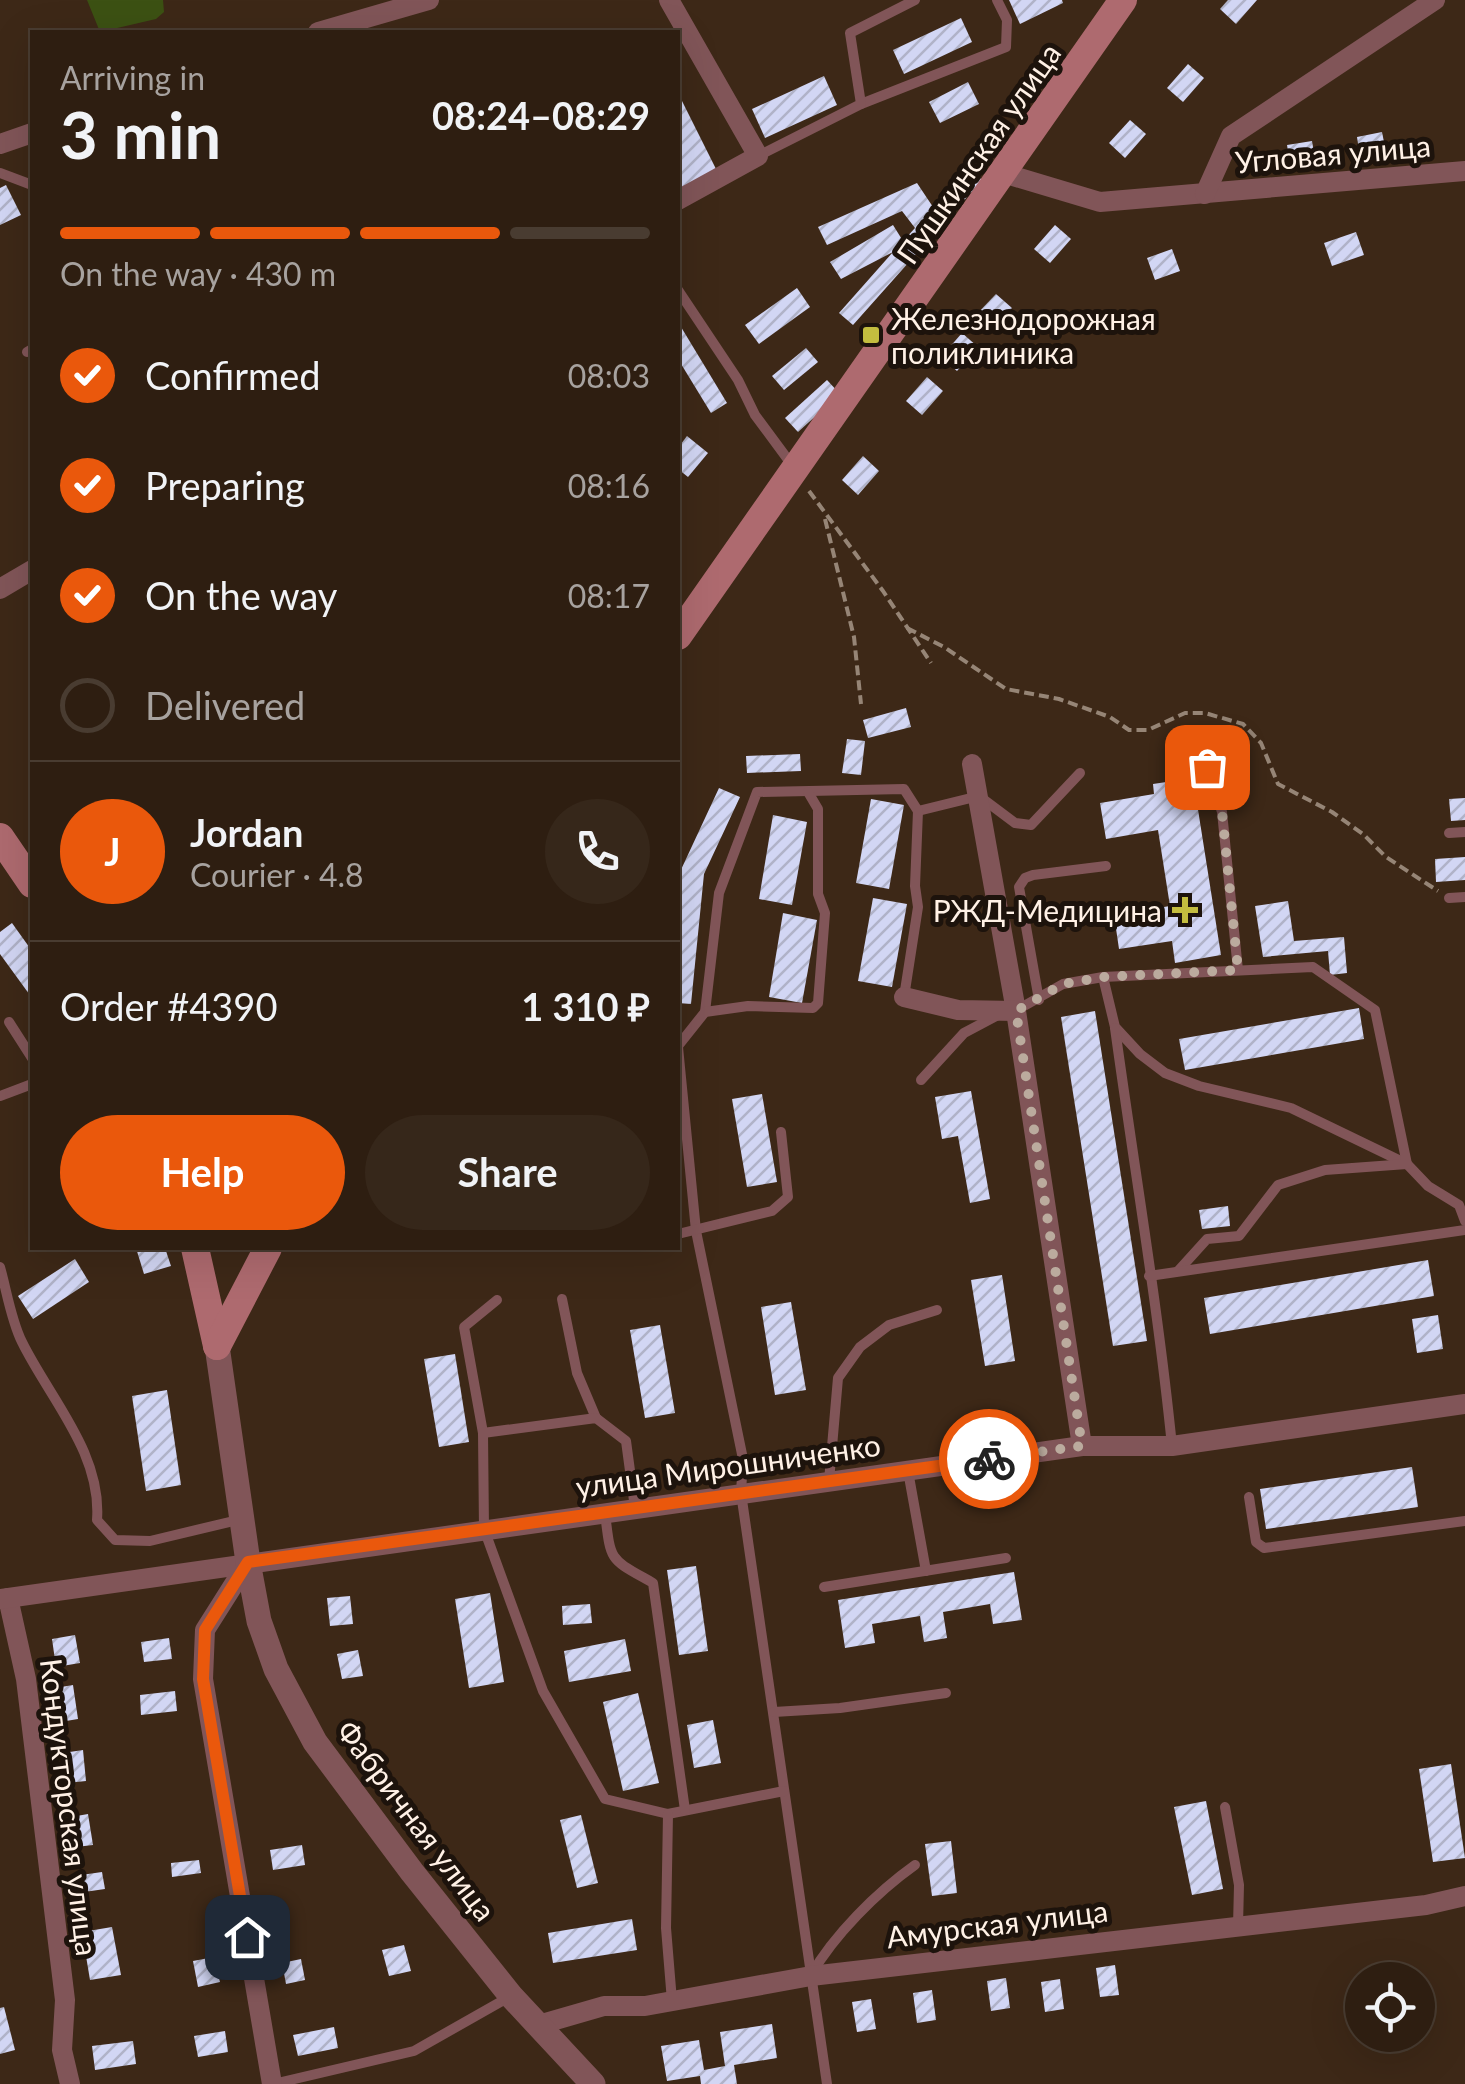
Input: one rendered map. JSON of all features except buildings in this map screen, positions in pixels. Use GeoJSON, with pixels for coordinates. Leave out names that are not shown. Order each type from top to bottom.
{"type":"FeatureCollection","features":[{"type":"Feature","properties":{"kind":"main road","name":"Пушкинская улица"},"geometry":{"type":"LineString","coordinates":[[680,633],[1123,0]]}},
{"type":"Feature","properties":{"kind":"main road"},"geometry":{"type":"LineString","coordinates":[[0,837],[30,881]]}},
{"type":"Feature","properties":{"kind":"main road","name":"Фабричная улица"},"geometry":{"type":"LineString","coordinates":[[194,1250],[218,1346]]}},
{"type":"Feature","properties":{"kind":"main road"},"geometry":{"type":"LineString","coordinates":[[218,1346],[267,1250]]}},
{"type":"Feature","properties":{"kind":"street"},"geometry":{"type":"LineString","coordinates":[[333,30],[371,25],[430,0]]}},
{"type":"Feature","properties":{"kind":"street","name":"Угловая улица"},"geometry":{"type":"LineString","coordinates":[[1205,194],[1231,136],[1436,0]]}},
{"type":"Feature","properties":{"kind":"street"},"geometry":{"type":"LineString","coordinates":[[675,2],[758,156],[680,199]]}},
{"type":"Feature","properties":{"kind":"street"},"geometry":{"type":"LineString","coordinates":[[0,144],[30,134]]}},
{"type":"Feature","properties":{"kind":"street","name":"Угловая улица"},"geometry":{"type":"LineString","coordinates":[[1003,173],[1100,202],[1465,171]]}},
{"type":"Feature","properties":{"kind":"street"},"geometry":{"type":"LineString","coordinates":[[0,588],[30,571]]}},
{"type":"Feature","properties":{"kind":"street"},"geometry":{"type":"LineString","coordinates":[[972,764],[1016,1011],[1082,1446]]}},
{"type":"Feature","properties":{"kind":"street"},"geometry":{"type":"LineString","coordinates":[[904,997],[958,1010],[1016,1011]]}},
{"type":"Feature","properties":{"kind":"street","name":"Фабричная улица"},"geometry":{"type":"LineString","coordinates":[[218,1346],[248,1562],[259,1622],[276,1669],[315,1742],[412,1872],[511,1996],[593,2084]]}},
{"type":"Feature","properties":{"kind":"street","name":"улица Мирошниченко"},"geometry":{"type":"LineString","coordinates":[[4,1598],[1082,1446],[1172,1446],[1465,1403]]}},
{"type":"Feature","properties":{"kind":"street"},"geometry":{"type":"LineString","coordinates":[[248,1562],[205,1630],[203,1679],[273,2084]]}},
{"type":"Feature","properties":{"kind":"street","name":"Кондукторская улица"},"geometry":{"type":"LineString","coordinates":[[4,1598],[26,1679],[65,2000],[62,2050],[70,2084]]}},
{"type":"Feature","properties":{"kind":"street","name":"Амурская улица"},"geometry":{"type":"LineString","coordinates":[[538,2025],[604,2006],[645,2006],[811,1976],[1166,1933],[1238,1928],[1426,1905],[1465,1896]]}},
{"type":"Feature","properties":{"kind":"lane"},"geometry":{"type":"LineString","coordinates":[[861,104],[850,33],[915,0]]}},
{"type":"Feature","properties":{"kind":"lane"},"geometry":{"type":"LineString","coordinates":[[758,156],[861,104],[1006,47],[1007,20],[996,0]]}},
{"type":"Feature","properties":{"kind":"lane"},"geometry":{"type":"LineString","coordinates":[[0,173],[30,184]]}},
{"type":"Feature","properties":{"kind":"lane"},"geometry":{"type":"LineString","coordinates":[[680,293],[738,380],[755,415],[796,470]]}},
{"type":"Feature","properties":{"kind":"lane"},"geometry":{"type":"LineString","coordinates":[[1207,767],[1222,812],[1238,970]]}},
{"type":"Feature","properties":{"kind":"lane"},"geometry":{"type":"LineString","coordinates":[[918,812],[979,796],[1016,823],[1031,825],[1080,773]]}},
{"type":"Feature","properties":{"kind":"lane"},"geometry":{"type":"LineString","coordinates":[[680,1044],[706,1012],[719,893],[757,792],[904,790],[918,812],[914,886],[918,906],[904,997]]}},
{"type":"Feature","properties":{"kind":"lane"},"geometry":{"type":"LineString","coordinates":[[706,1012],[748,1006],[813,1008],[818,1004],[825,913],[818,894],[818,809],[808,792]]}},
{"type":"Feature","properties":{"kind":"lane"},"geometry":{"type":"LineString","coordinates":[[1449,832],[1465,832]]}},
{"type":"Feature","properties":{"kind":"lane"},"geometry":{"type":"LineString","coordinates":[[1039,1000],[1019,887],[1025,878],[1033,876],[1106,866]]}},
{"type":"Feature","properties":{"kind":"lane"},"geometry":{"type":"LineString","coordinates":[[1449,898],[1465,897]]}},
{"type":"Feature","properties":{"kind":"lane"},"geometry":{"type":"LineString","coordinates":[[921,1080],[964,1033],[990,1017],[1039,1000],[1045,992],[1063,984],[1103,977],[1314,966],[1375,1010],[1407,1164]]}},
{"type":"Feature","properties":{"kind":"lane"},"geometry":{"type":"LineString","coordinates":[[1103,977],[1115,1027],[1162,1348],[1172,1446]]}},
{"type":"Feature","properties":{"kind":"lane"},"geometry":{"type":"LineString","coordinates":[[9,1022],[30,1055]]}},
{"type":"Feature","properties":{"kind":"lane"},"geometry":{"type":"LineString","coordinates":[[1115,1027],[1165,1073],[1200,1086],[1291,1108],[1407,1164],[1428,1186],[1462,1200],[1465,1221]]}},
{"type":"Feature","properties":{"kind":"lane"},"geometry":{"type":"LineString","coordinates":[[680,1067],[696,1231],[743,1460],[741,1493],[827,2084]]}},
{"type":"Feature","properties":{"kind":"lane"},"geometry":{"type":"LineString","coordinates":[[0,1096],[30,1085]]}},
{"type":"Feature","properties":{"kind":"lane"},"geometry":{"type":"LineString","coordinates":[[680,1234],[772,1212],[788,1197],[782,1132]]}},
{"type":"Feature","properties":{"kind":"lane"},"geometry":{"type":"LineString","coordinates":[[1178,1271],[1207,1240],[1240,1236],[1278,1184],[1324,1170],[1407,1164]]}},
{"type":"Feature","properties":{"kind":"lane"},"geometry":{"type":"LineString","coordinates":[[1149,1276],[1465,1230]]}},
{"type":"Feature","properties":{"kind":"lane"},"geometry":{"type":"LineString","coordinates":[[0,1267],[19,1336],[40,1378],[70,1422],[94,1478],[97,1520],[115,1540],[150,1541],[243,1518]]}},
{"type":"Feature","properties":{"kind":"lane"},"geometry":{"type":"LineString","coordinates":[[562,1299],[577,1373],[596,1418],[626,1441],[634,1508]]}},
{"type":"Feature","properties":{"kind":"lane"},"geometry":{"type":"LineString","coordinates":[[497,1300],[464,1327],[484,1433],[484,1529],[543,1691],[605,1799],[668,1814],[784,1792]]}},
{"type":"Feature","properties":{"kind":"lane"},"geometry":{"type":"LineString","coordinates":[[829,1482],[838,1378],[860,1346],[889,1324],[937,1310]]}},
{"type":"Feature","properties":{"kind":"lane"},"geometry":{"type":"LineString","coordinates":[[1465,1403],[1465,1414]]}},
{"type":"Feature","properties":{"kind":"lane"},"geometry":{"type":"LineString","coordinates":[[484,1433],[596,1418]]}},
{"type":"Feature","properties":{"kind":"lane"},"geometry":{"type":"LineString","coordinates":[[908,1470],[926,1571]]}},
{"type":"Feature","properties":{"kind":"lane"},"geometry":{"type":"LineString","coordinates":[[1249,1497],[1256,1542],[1264,1548],[1465,1521]]}},
{"type":"Feature","properties":{"kind":"lane"},"geometry":{"type":"LineString","coordinates":[[605,1512],[614,1561],[654,1582],[684,1810]]}},
{"type":"Feature","properties":{"kind":"lane"},"geometry":{"type":"LineString","coordinates":[[824,1587],[1006,1558]]}},
{"type":"Feature","properties":{"kind":"lane"},"geometry":{"type":"LineString","coordinates":[[774,1712],[840,1708],[946,1693]]}},
{"type":"Feature","properties":{"kind":"lane"},"geometry":{"type":"LineString","coordinates":[[1225,1807],[1239,1885],[1238,1928]]}},
{"type":"Feature","properties":{"kind":"lane"},"geometry":{"type":"LineString","coordinates":[[668,1814],[666,1928],[672,2001]]}},
{"type":"Feature","properties":{"kind":"lane"},"geometry":{"type":"LineString","coordinates":[[811,1976],[826,1948],[890,1883],[915,1865]]}},
{"type":"Feature","properties":{"kind":"lane"},"geometry":{"type":"LineString","coordinates":[[273,2084],[414,2051],[511,1996]]}},
{"type":"Feature","properties":{"kind":"path"},"geometry":{"type":"LineString","coordinates":[[796,470],[931,663]]}},
{"type":"Feature","properties":{"kind":"path"},"geometry":{"type":"LineString","coordinates":[[824,514],[854,637],[862,704]]}},
{"type":"Feature","properties":{"kind":"path"},"geometry":{"type":"LineString","coordinates":[[907,628],[1006,688],[1059,699],[1110,717],[1128,730],[1148,730],[1185,712],[1205,713],[1243,724],[1261,743],[1278,784],[1332,812],[1363,834],[1386,858],[1449,898]]}},
{"type":"Feature","properties":{"kind":"green space"},"geometry":{"type":"Polygon","coordinates":[[[87,0],[163,0],[164,12],[156,19],[99,30],[87,0]]]}},
{"type":"Feature","properties":{"kind":"way so far"},"geometry":{"type":"LineString","coordinates":[[989,1459],[1082,1446],[1016,1011],[1063,984],[1103,977],[1238,970],[1222,812],[1207,767]]}},
{"type":"Feature","properties":{"kind":"place","name":"Железнодорожная поликлиника"},"geometry":{"type":"Point","coordinates":[871,335]}},
{"type":"Feature","properties":{"kind":"place","name":"РЖД-Медицина"},"geometry":{"type":"Point","coordinates":[1185,910]}},
{"type":"Feature","properties":{"kind":"route"},"geometry":{"type":"LineString","coordinates":[[247,1937],[203,1679],[205,1630],[248,1562],[989,1459]]}}]}
